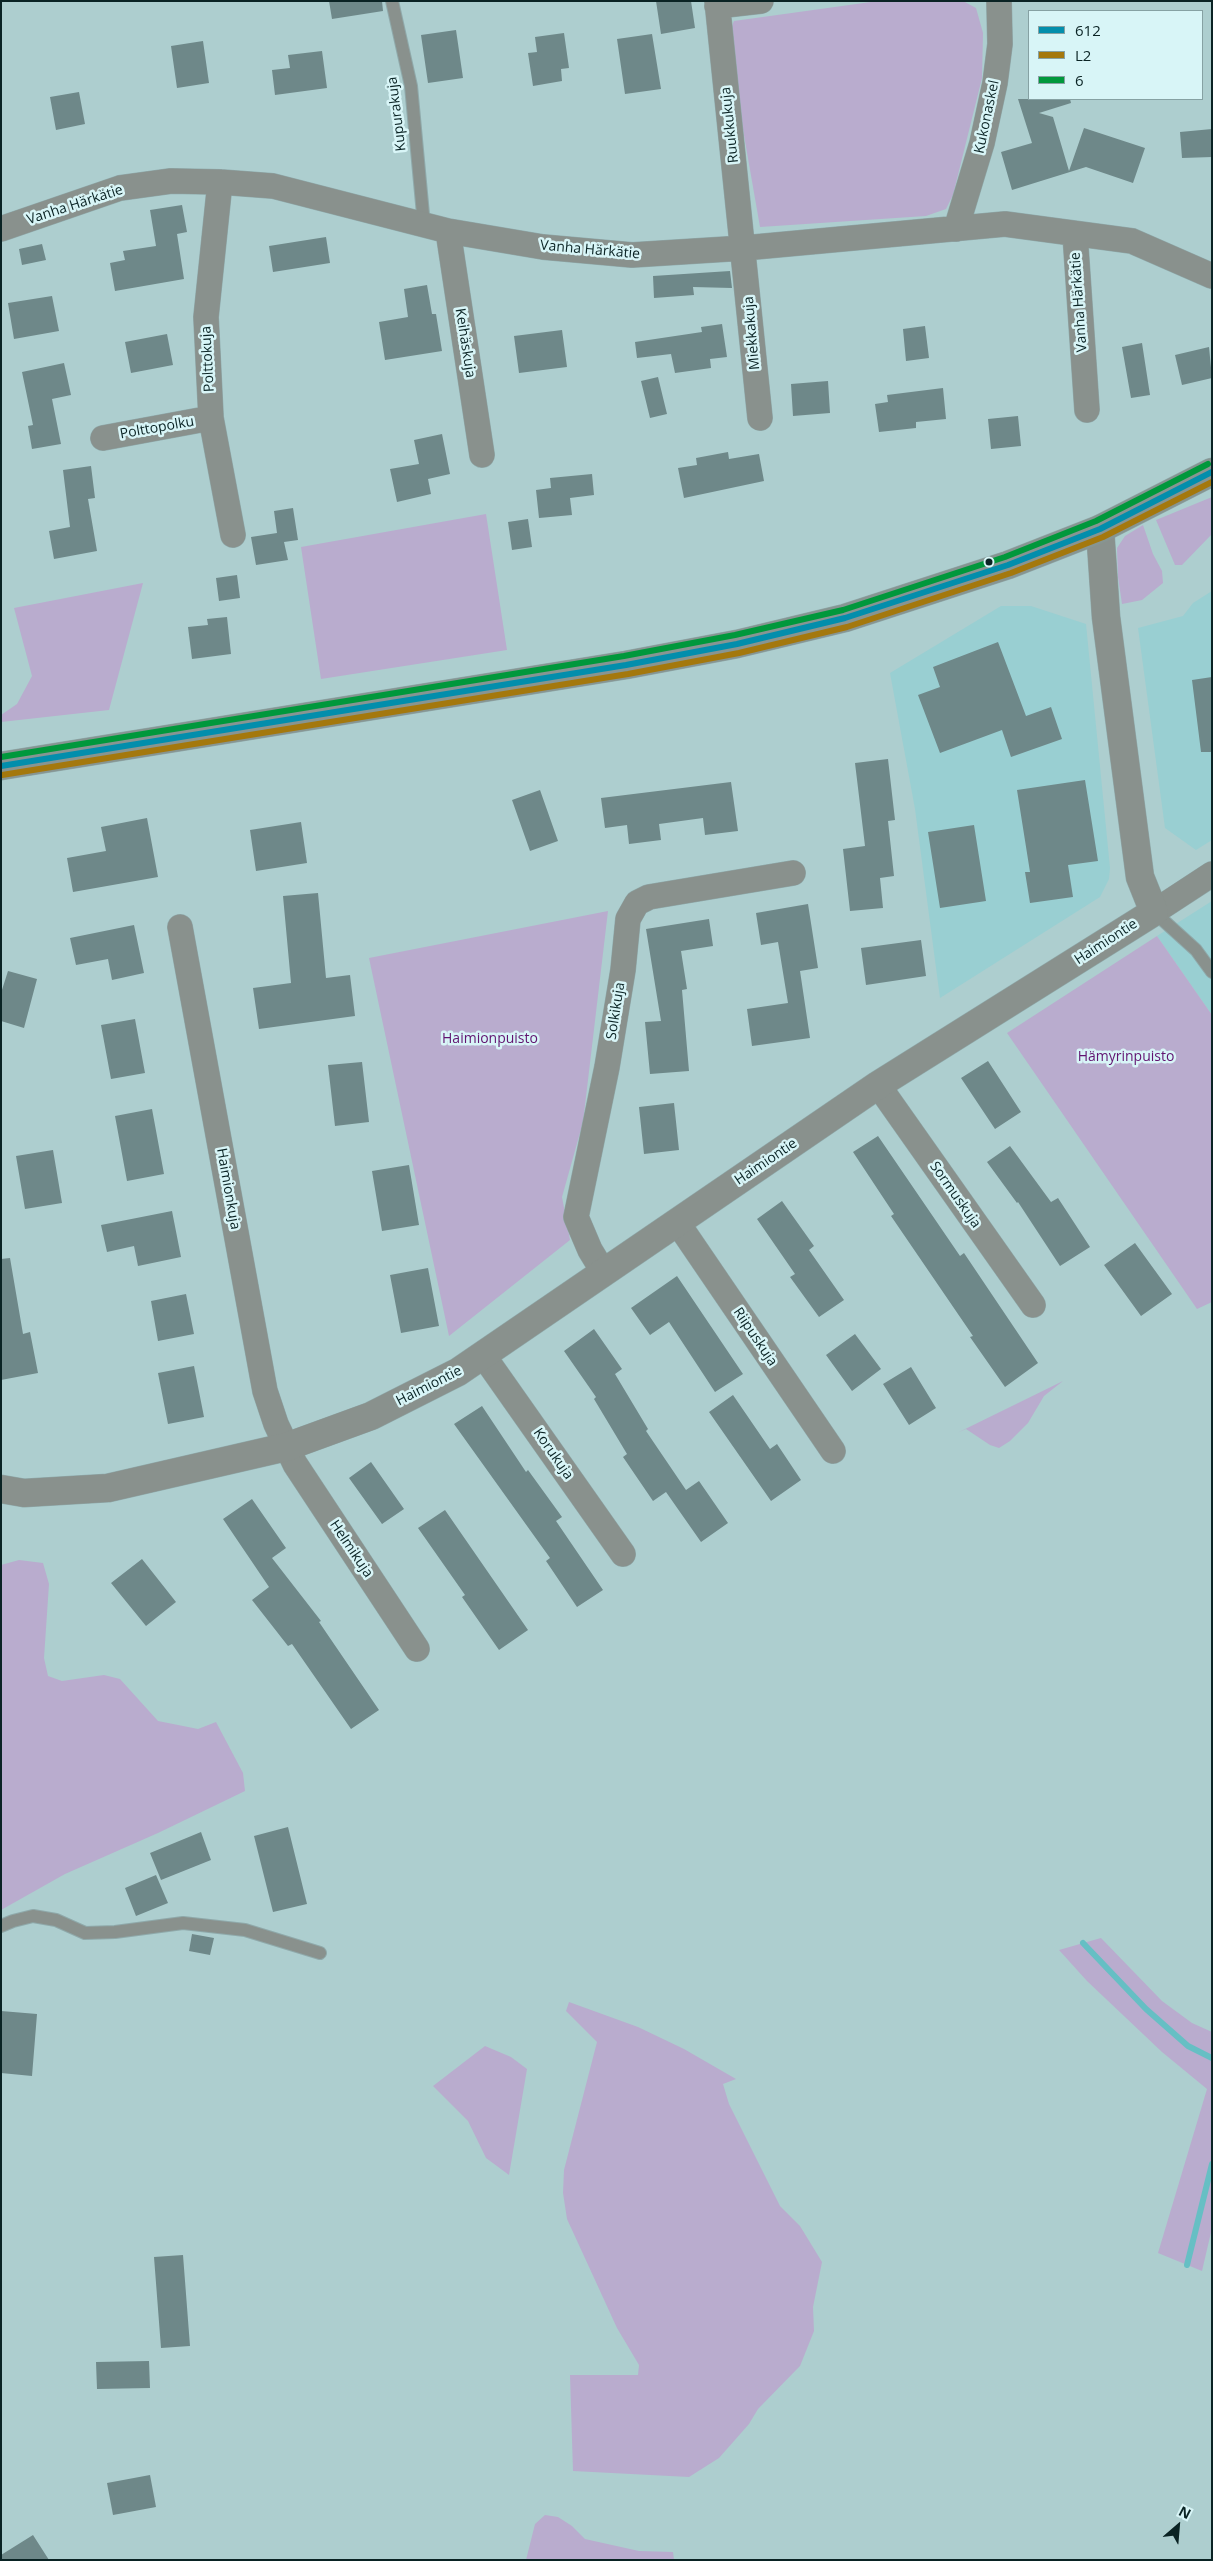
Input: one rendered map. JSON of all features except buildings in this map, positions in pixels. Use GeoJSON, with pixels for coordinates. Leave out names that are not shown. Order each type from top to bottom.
{"type":"FeatureCollection","features":[{"type":"Feature","properties":{"kind":"highway"},"geometry":{"type":"LineString","coordinates":[[1,766],[626,665],[737,644],[845,618],[1008,565],[1100,529],[1212,472]]}},
{"type":"Feature","properties":{"kind":"street"},"geometry":{"type":"LineString","coordinates":[[717,4],[761,1]]}},
{"type":"Feature","properties":{"kind":"street","name":"Kukonaskel"},"geometry":{"type":"LineString","coordinates":[[956,229],[982,143],[995,84],[1000,44],[999,1]]}},
{"type":"Feature","properties":{"kind":"street","name":"Ruukkukuja"},"geometry":{"type":"LineString","coordinates":[[717,4],[744,248]]}},
{"type":"Feature","properties":{"kind":"street","name":"Vanha Härkätie"},"geometry":{"type":"LineString","coordinates":[[1,230],[120,188],[171,180],[273,186],[448,231],[544,247],[632,255],[744,248],[1005,224],[1074,234],[1087,410]]}},
{"type":"Feature","properties":{"kind":"street","name":"Polttokuja"},"geometry":{"type":"LineString","coordinates":[[220,182],[206,317],[210,418],[233,535]]}},
{"type":"Feature","properties":{"kind":"street","name":"Keihäskuja"},"geometry":{"type":"LineString","coordinates":[[448,231],[482,455]]}},
{"type":"Feature","properties":{"kind":"street"},"geometry":{"type":"LineString","coordinates":[[1074,234],[1132,241],[1212,276]]}},
{"type":"Feature","properties":{"kind":"street","name":"Miekkakuja"},"geometry":{"type":"LineString","coordinates":[[744,248],[760,418]]}},
{"type":"Feature","properties":{"kind":"street","name":"Polttopolku"},"geometry":{"type":"LineString","coordinates":[[103,438],[210,418]]}},
{"type":"Feature","properties":{"kind":"street"},"geometry":{"type":"LineString","coordinates":[[1100,529],[1106,617],[1140,877],[1154,912],[1212,874]]}},
{"type":"Feature","properties":{"kind":"street","name":"Solkikuja"},"geometry":{"type":"LineString","coordinates":[[604,1273],[590,1250],[576,1217],[607,1068],[623,970],[628,919],[637,903],[649,897],[794,872]]}},
{"type":"Feature","properties":{"kind":"street","name":"Haimiontie"},"geometry":{"type":"LineString","coordinates":[[1,1489],[24,1493],[108,1488],[286,1447],[371,1416],[458,1372],[878,1085],[1154,912]]}},
{"type":"Feature","properties":{"kind":"street","name":"Haimionkuja"},"geometry":{"type":"LineString","coordinates":[[180,927],[265,1391],[286,1447]]}},
{"type":"Feature","properties":{"kind":"street","name":"Sormuskuja"},"geometry":{"type":"LineString","coordinates":[[878,1085],[1032,1304]]}},
{"type":"Feature","properties":{"kind":"street","name":"Riipuskuja"},"geometry":{"type":"LineString","coordinates":[[677,1222],[833,1451]]}},
{"type":"Feature","properties":{"kind":"street","name":"Korukuja"},"geometry":{"type":"LineString","coordinates":[[484,1355],[623,1554]]}},
{"type":"Feature","properties":{"kind":"street","name":"Helmikuja"},"geometry":{"type":"LineString","coordinates":[[286,1447],[295,1464],[417,1649]]}},
{"type":"Feature","properties":{"kind":"lane","name":"Kupurakuja"},"geometry":{"type":"LineString","coordinates":[[392,1],[411,86],[424,224]]}},
{"type":"Feature","properties":{"kind":"lane"},"geometry":{"type":"LineString","coordinates":[[1154,912],[1196,950],[1212,972]]}},
{"type":"Feature","properties":{"kind":"lane"},"geometry":{"type":"LineString","coordinates":[[1,1926],[32,1916],[56,1920],[85,1933],[115,1932],[183,1923],[245,1930],[320,1953]]}},
{"type":"Feature","properties":{"kind":"shaded area"},"geometry":{"type":"Polygon","coordinates":[[[1212,591],[1212,840],[1196,850],[1165,828],[1138,628],[1183,616],[1193,603],[1212,591]]]}},
{"type":"Feature","properties":{"kind":"shaded area"},"geometry":{"type":"Polygon","coordinates":[[[1001,606],[1031,606],[1086,624],[1110,868],[1109,879],[1100,897],[940,998],[915,809],[890,673],[1001,606]]]}},
{"type":"Feature","properties":{"kind":"shaded area"},"geometry":{"type":"Polygon","coordinates":[[[1212,901],[1212,1015],[1157,936],[1212,901]]]}},
{"type":"Feature","properties":{"kind":"green space"},"geometry":{"type":"Polygon","coordinates":[[[878,1],[963,1],[976,8],[983,33],[982,78],[953,195],[946,209],[926,216],[760,227],[727,38],[734,21],[878,1]]]}},
{"type":"Feature","properties":{"kind":"green space"},"geometry":{"type":"Polygon","coordinates":[[[1212,497],[1212,534],[1182,565],[1175,565],[1156,520],[1212,497]]]}},
{"type":"Feature","properties":{"kind":"green space"},"geometry":{"type":"Polygon","coordinates":[[[486,514],[507,650],[321,679],[301,547],[486,514]]]}},
{"type":"Feature","properties":{"kind":"green space"},"geometry":{"type":"Polygon","coordinates":[[[1143,525],[1153,554],[1162,571],[1163,583],[1142,600],[1122,604],[1118,577],[1117,548],[1125,536],[1143,525]]]}},
{"type":"Feature","properties":{"kind":"green space"},"geometry":{"type":"Polygon","coordinates":[[[143,583],[109,710],[1,722],[1,715],[17,704],[32,676],[14,608],[143,583]]]}},
{"type":"Feature","properties":{"kind":"green space","name":"Haimionpuisto"},"geometry":{"type":"Polygon","coordinates":[[[608,911],[583,1122],[562,1197],[570,1240],[449,1336],[369,958],[608,911]]]}},
{"type":"Feature","properties":{"kind":"green space","name":"Hämyrinpuisto"},"geometry":{"type":"Polygon","coordinates":[[[1157,936],[1212,1015],[1212,1302],[1197,1309],[1007,1033],[1157,936]]]}},
{"type":"Feature","properties":{"kind":"green space"},"geometry":{"type":"Polygon","coordinates":[[[1063,1381],[1044,1396],[1028,1423],[1010,1441],[999,1448],[990,1445],[966,1429],[957,1433],[1063,1381]]]}},
{"type":"Feature","properties":{"kind":"green space"},"geometry":{"type":"Polygon","coordinates":[[[19,1560],[43,1563],[49,1584],[44,1658],[48,1676],[62,1681],[104,1675],[120,1679],[158,1721],[198,1729],[216,1722],[243,1773],[245,1791],[158,1833],[65,1874],[1,1910],[1,1565],[19,1560]]]}},
{"type":"Feature","properties":{"kind":"green space"},"geometry":{"type":"Polygon","coordinates":[[[1101,1938],[1162,2001],[1192,2023],[1212,2032],[1212,2228],[1202,2271],[1158,2253],[1207,2089],[1162,2052],[1087,1981],[1059,1950],[1101,1938]]]}},
{"type":"Feature","properties":{"kind":"green space"},"geometry":{"type":"Polygon","coordinates":[[[569,2002],[638,2027],[684,2049],[736,2079],[723,2084],[729,2104],[780,2206],[800,2226],[822,2262],[813,2307],[814,2331],[800,2366],[758,2409],[749,2424],[719,2458],[689,2477],[573,2471],[570,2375],[638,2375],[639,2365],[617,2328],[567,2219],[563,2193],[564,2170],[597,2042],[566,2011],[569,2002]]]}},
{"type":"Feature","properties":{"kind":"green space"},"geometry":{"type":"Polygon","coordinates":[[[485,2046],[511,2057],[527,2069],[509,2175],[486,2158],[468,2121],[433,2086],[485,2046]]]}},
{"type":"Feature","properties":{"kind":"green space"},"geometry":{"type":"Polygon","coordinates":[[[545,2515],[558,2517],[572,2526],[585,2539],[639,2551],[673,2552],[674,2560],[526,2560],[535,2524],[545,2515]]]}},
{"type":"Feature","properties":{"kind":"waterway"},"geometry":{"type":"LineString","coordinates":[[1083,1943],[1146,2009],[1188,2046],[1212,2058]]}},
{"type":"Feature","properties":{"kind":"waterway"},"geometry":{"type":"LineString","coordinates":[[1187,2265],[1212,2164]]}},
{"type":"Feature","properties":{"kind":"transit line","name":"6"},"geometry":{"type":"LineString","coordinates":[[1,757],[624,656],[735,635],[843,610],[1005,557],[1096,521],[1208,464]]}},
{"type":"Feature","properties":{"kind":"transit line","name":"612"},"geometry":{"type":"LineString","coordinates":[[1,766],[626,665],[737,644],[845,618],[1008,565],[1100,529],[1212,472]]}},
{"type":"Feature","properties":{"kind":"transit line","name":"L2"},"geometry":{"type":"LineString","coordinates":[[2,775],[628,674],[739,653],[847,627],[1011,573],[1103,537],[1212,482]]}}]}
